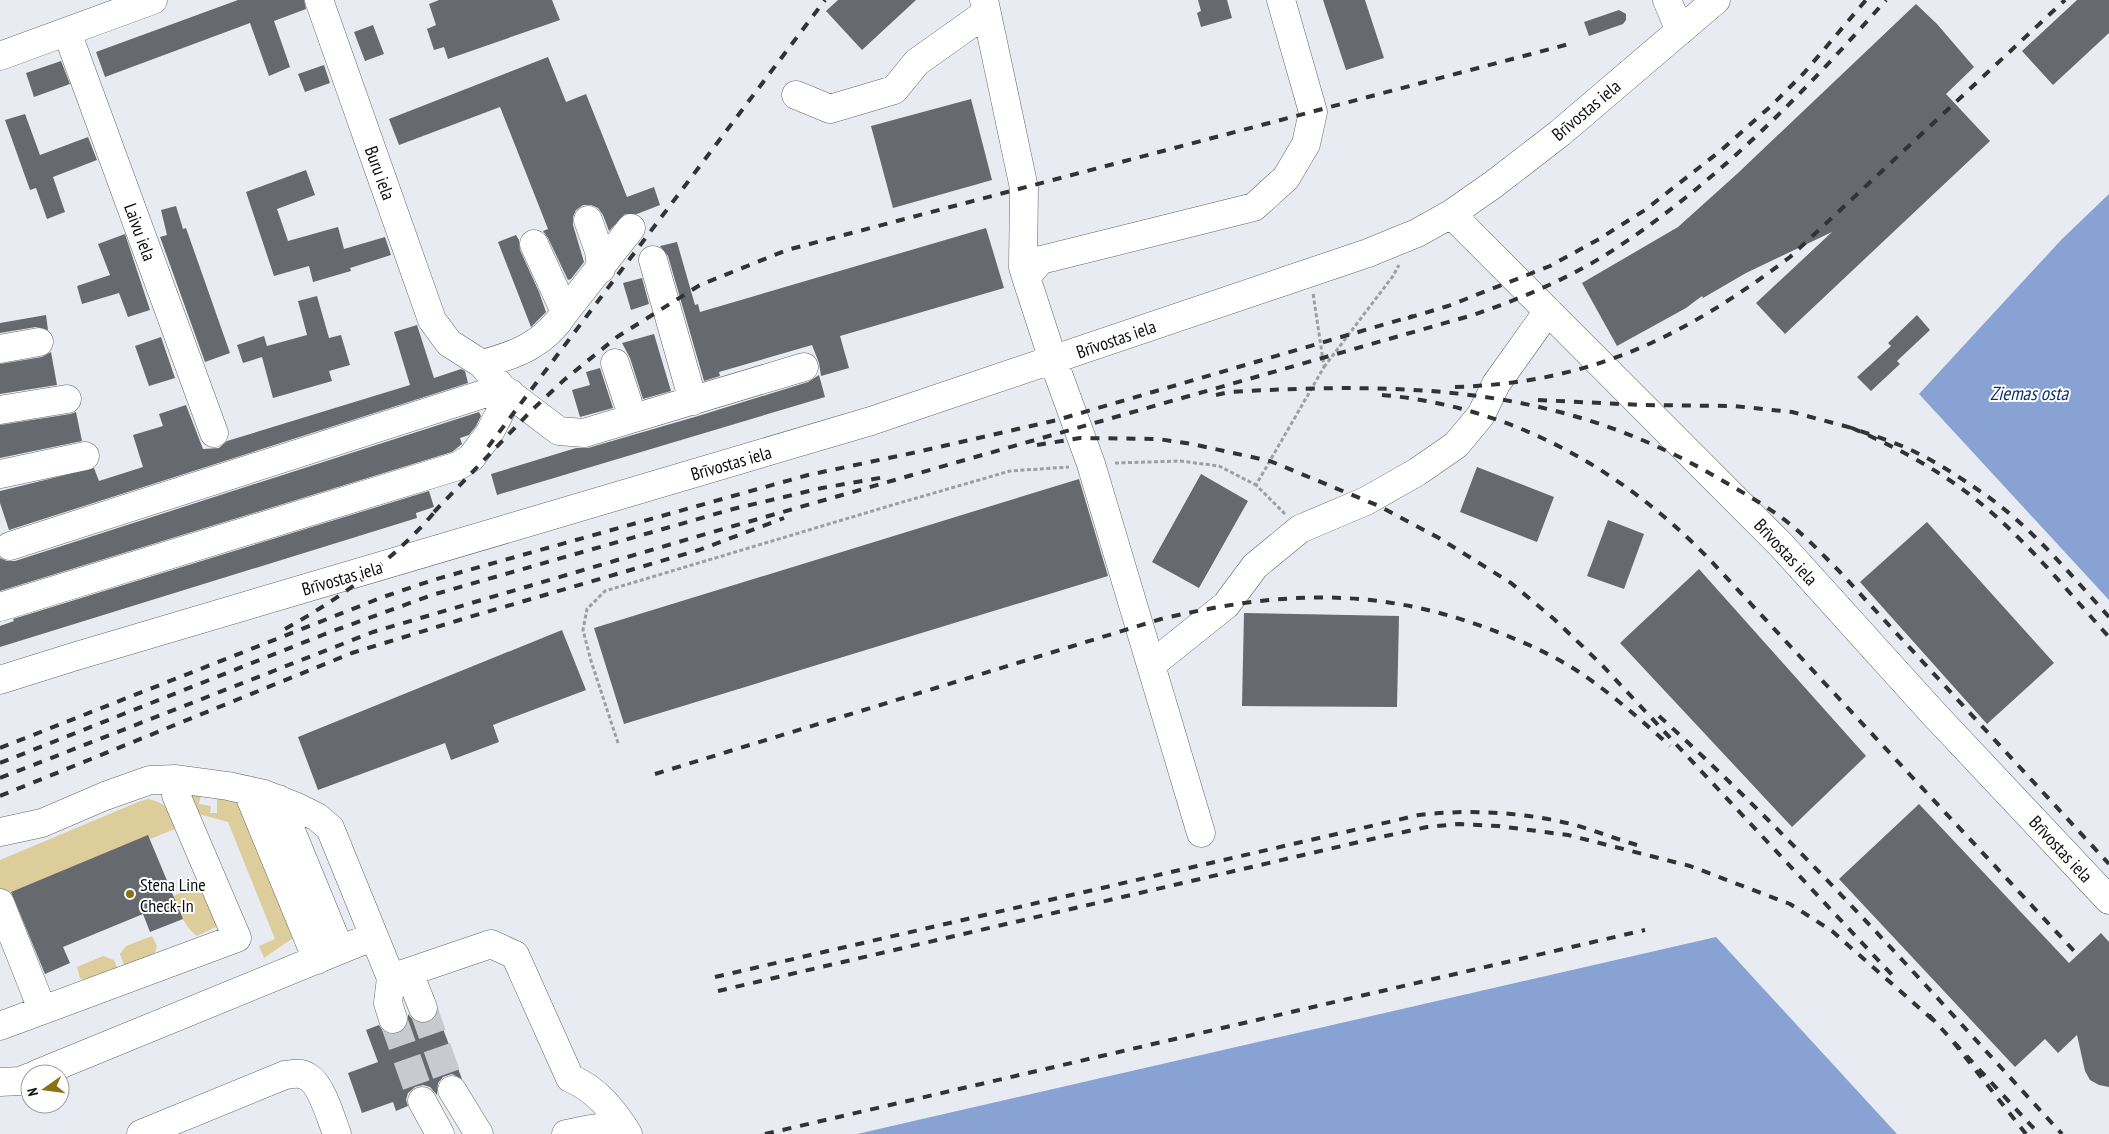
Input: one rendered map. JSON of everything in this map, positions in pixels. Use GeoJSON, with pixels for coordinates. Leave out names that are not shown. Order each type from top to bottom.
{"type":"FeatureCollection","features":[{"type":"Feature","properties":{"kind":"street"},"geometry":{"type":"LineString","coordinates":[[0,56],[153,0]]}},
{"type":"Feature","properties":{"kind":"street","name":"Buru iela"},"geometry":{"type":"LineString","coordinates":[[319,0],[432,320],[449,343],[482,364]]}},
{"type":"Feature","properties":{"kind":"street"},"geometry":{"type":"LineString","coordinates":[[1026,277],[1041,260],[1254,207],[1286,178],[1306,144],[1313,112],[1281,0]]}},
{"type":"Feature","properties":{"kind":"street"},"geometry":{"type":"LineString","coordinates":[[1667,0],[1680,31]]}},
{"type":"Feature","properties":{"kind":"street","name":"Brīvostas iela"},"geometry":{"type":"LineString","coordinates":[[0,680],[862,424],[1368,253],[1417,233],[1451,214],[1494,184],[1560,133],[1716,0]]}},
{"type":"Feature","properties":{"kind":"street"},"geometry":{"type":"LineString","coordinates":[[796,95],[830,109],[894,90],[916,62],[985,6],[1024,188],[1023,267],[1053,360],[1091,464],[1201,833]]}},
{"type":"Feature","properties":{"kind":"street","name":"Laivu iela"},"geometry":{"type":"LineString","coordinates":[[67,32],[214,433]]}},
{"type":"Feature","properties":{"kind":"street","name":"Brīvostas iela"},"geometry":{"type":"LineString","coordinates":[[1451,214],[1781,545],[1933,713],[2109,900]]}},
{"type":"Feature","properties":{"kind":"street"},"geometry":{"type":"LineString","coordinates":[[588,220],[599,251],[600,269]]}},
{"type":"Feature","properties":{"kind":"street"},"geometry":{"type":"LineString","coordinates":[[631,228],[556,325],[545,336],[513,355],[482,364],[506,390],[559,431],[584,433],[804,367]]}},
{"type":"Feature","properties":{"kind":"street"},"geometry":{"type":"LineString","coordinates":[[534,244],[565,312]]}},
{"type":"Feature","properties":{"kind":"street"},"geometry":{"type":"LineString","coordinates":[[653,260],[693,400]]}},
{"type":"Feature","properties":{"kind":"street"},"geometry":{"type":"LineString","coordinates":[[1151,665],[1226,605],[1255,566],[1300,529],[1366,501],[1417,472],[1456,445],[1481,415],[1496,384],[1548,311]]}},
{"type":"Feature","properties":{"kind":"street"},"geometry":{"type":"LineString","coordinates":[[0,348],[39,342]]}},
{"type":"Feature","properties":{"kind":"street"},"geometry":{"type":"LineString","coordinates":[[615,363],[633,418]]}},
{"type":"Feature","properties":{"kind":"street"},"geometry":{"type":"LineString","coordinates":[[10,546],[506,390]]}},
{"type":"Feature","properties":{"kind":"street"},"geometry":{"type":"LineString","coordinates":[[6,606],[458,466],[472,458],[483,442],[506,390]]}},
{"type":"Feature","properties":{"kind":"street"},"geometry":{"type":"LineString","coordinates":[[0,410],[67,399]]}},
{"type":"Feature","properties":{"kind":"street"},"geometry":{"type":"LineString","coordinates":[[0,474],[85,456]]}},
{"type":"Feature","properties":{"kind":"street"},"geometry":{"type":"LineString","coordinates":[[1,1024],[237,938],[176,795],[176,779]]}},
{"type":"Feature","properties":{"kind":"street"},"geometry":{"type":"LineString","coordinates":[[0,848],[42,823],[105,796],[150,780],[176,779],[272,798],[317,817],[330,828],[343,949]]}},
{"type":"Feature","properties":{"kind":"street"},"geometry":{"type":"LineString","coordinates":[[272,798],[343,949],[400,975],[422,1008]]}},
{"type":"Feature","properties":{"kind":"street"},"geometry":{"type":"LineString","coordinates":[[0,832],[42,823]]}},
{"type":"Feature","properties":{"kind":"street"},"geometry":{"type":"LineString","coordinates":[[0,903],[42,1009]]}},
{"type":"Feature","properties":{"kind":"street"},"geometry":{"type":"LineString","coordinates":[[393,1020],[388,1002],[400,975],[491,944],[515,954],[570,1078],[584,1084],[613,1110],[628,1134]]}},
{"type":"Feature","properties":{"kind":"street"},"geometry":{"type":"LineString","coordinates":[[18,1081],[343,949]]}},
{"type":"Feature","properties":{"kind":"street"},"geometry":{"type":"LineString","coordinates":[[141,1134],[285,1075],[298,1073],[309,1077],[318,1088],[337,1134]]}},
{"type":"Feature","properties":{"kind":"street"},"geometry":{"type":"LineString","coordinates":[[452,1090],[479,1134]]}},
{"type":"Feature","properties":{"kind":"street"},"geometry":{"type":"LineString","coordinates":[[422,1101],[440,1134]]}},
{"type":"Feature","properties":{"kind":"street"},"geometry":{"type":"LineString","coordinates":[[566,1134],[595,1128],[607,1129],[622,1134]]}},
{"type":"Feature","properties":{"kind":"path"},"geometry":{"type":"LineString","coordinates":[[1256,484],[1324,367],[1393,276],[1417,233]]}},
{"type":"Feature","properties":{"kind":"path"},"geometry":{"type":"LineString","coordinates":[[1311,272],[1324,367]]}},
{"type":"Feature","properties":{"kind":"path"},"geometry":{"type":"LineString","coordinates":[[618,743],[583,630],[587,609],[605,591],[1010,471],[1091,464],[1180,461],[1219,466],[1256,484],[1300,529]]}},
{"type":"Feature","properties":{"kind":"shaded area"},"geometry":{"type":"Polygon","coordinates":[[[222,793],[239,805],[295,935],[264,958],[259,946],[275,939],[228,822],[191,812],[191,795],[201,795],[199,804],[211,806],[210,813],[217,813],[217,795],[222,793]]]}},
{"type":"Feature","properties":{"kind":"shaded area"},"geometry":{"type":"Polygon","coordinates":[[[148,799],[169,809],[175,818],[175,829],[150,839],[148,836],[6,894],[0,900],[0,860],[148,799]]]}},
{"type":"Feature","properties":{"kind":"shaded area"},"geometry":{"type":"Polygon","coordinates":[[[203,883],[219,919],[216,927],[197,936],[185,923],[173,896],[203,883]]]}},
{"type":"Feature","properties":{"kind":"shaded area"},"geometry":{"type":"Polygon","coordinates":[[[152,936],[157,946],[154,956],[125,968],[120,954],[126,946],[152,936]]]}},
{"type":"Feature","properties":{"kind":"shaded area"},"geometry":{"type":"Polygon","coordinates":[[[103,956],[114,960],[118,970],[88,983],[80,978],[77,967],[103,956]]]}},
{"type":"Feature","properties":{"kind":"water","name":"Ziemas osta"},"geometry":{"type":"Polygon","coordinates":[[[2109,194],[2109,600],[1919,394],[2062,239],[2109,194]]]}},
{"type":"Feature","properties":{"kind":"water"},"geometry":{"type":"Polygon","coordinates":[[[1716,937],[1897,1134],[857,1134],[1716,937]]]}},
{"type":"Feature","properties":{"kind":"building"},"geometry":{"type":"Polygon","coordinates":[[[238,0],[304,0],[306,9],[274,21],[290,67],[269,76],[250,23],[105,77],[96,52],[238,0]]]}},
{"type":"Feature","properties":{"kind":"building"},"geometry":{"type":"Polygon","coordinates":[[[439,0],[552,0],[560,20],[448,59],[444,47],[434,50],[427,29],[436,25],[429,4],[439,0]]]}},
{"type":"Feature","properties":{"kind":"building"},"geometry":{"type":"Polygon","coordinates":[[[838,0],[916,0],[862,50],[826,11],[838,0]]]}},
{"type":"Feature","properties":{"kind":"building"},"geometry":{"type":"Polygon","coordinates":[[[1198,0],[1227,0],[1232,18],[1201,27],[1197,13],[1201,11],[1198,0]]]}},
{"type":"Feature","properties":{"kind":"building"},"geometry":{"type":"Polygon","coordinates":[[[1323,0],[1365,0],[1384,58],[1346,70],[1323,0]]]}},
{"type":"Feature","properties":{"kind":"building"},"geometry":{"type":"Polygon","coordinates":[[[2077,0],[2109,0],[2109,33],[2053,85],[2022,51],[2077,0]]]}},
{"type":"Feature","properties":{"kind":"building"},"geometry":{"type":"Polygon","coordinates":[[[1916,4],[1937,24],[1974,67],[1946,94],[1990,141],[1785,334],[1756,303],[1832,232],[1746,273],[1703,298],[1702,296],[1686,308],[1617,346],[1582,283],[1678,227],[1738,173],[1916,4]]]}},
{"type":"Feature","properties":{"kind":"building"},"geometry":{"type":"Polygon","coordinates":[[[1619,10],[1626,14],[1626,20],[1623,24],[1589,36],[1584,22],[1619,10]]]}},
{"type":"Feature","properties":{"kind":"building"},"geometry":{"type":"Polygon","coordinates":[[[373,25],[384,54],[365,61],[354,32],[373,25]]]}},
{"type":"Feature","properties":{"kind":"building"},"geometry":{"type":"Polygon","coordinates":[[[548,57],[566,102],[586,94],[627,197],[654,187],[660,205],[637,214],[625,214],[609,231],[598,208],[591,205],[583,205],[576,210],[573,217],[573,225],[584,262],[571,279],[568,280],[543,231],[548,229],[500,107],[399,145],[389,119],[548,57]]]}},
{"type":"Feature","properties":{"kind":"building"},"geometry":{"type":"Polygon","coordinates":[[[61,61],[70,84],[34,97],[26,73],[61,61]]]}},
{"type":"Feature","properties":{"kind":"building"},"geometry":{"type":"Polygon","coordinates":[[[324,65],[330,83],[305,92],[298,74],[324,65]]]}},
{"type":"Feature","properties":{"kind":"building"},"geometry":{"type":"Polygon","coordinates":[[[971,99],[992,180],[893,208],[871,126],[971,99]]]}},
{"type":"Feature","properties":{"kind":"building"},"geometry":{"type":"Polygon","coordinates":[[[25,114],[40,155],[88,137],[97,160],[53,177],[65,212],[47,219],[36,188],[30,190],[5,120],[25,114]]]}},
{"type":"Feature","properties":{"kind":"building"},"geometry":{"type":"Polygon","coordinates":[[[306,170],[315,195],[277,209],[288,241],[338,227],[344,249],[385,237],[391,255],[350,268],[351,271],[313,282],[309,266],[274,276],[246,192],[306,170]]]}},
{"type":"Feature","properties":{"kind":"building"},"geometry":{"type":"Polygon","coordinates":[[[176,206],[183,229],[186,228],[230,353],[205,362],[160,237],[167,235],[161,210],[176,206]]]}},
{"type":"Feature","properties":{"kind":"building"},"geometry":{"type":"Polygon","coordinates":[[[986,228],[1004,288],[840,336],[849,368],[821,376],[819,363],[812,345],[719,372],[720,376],[704,381],[668,256],[660,246],[677,242],[695,305],[698,304],[700,312],[986,228]]]}},
{"type":"Feature","properties":{"kind":"building"},"geometry":{"type":"Polygon","coordinates":[[[125,234],[150,310],[128,317],[119,293],[82,304],[77,286],[110,275],[98,244],[125,234]]]}},
{"type":"Feature","properties":{"kind":"building"},"geometry":{"type":"Polygon","coordinates":[[[516,235],[519,240],[520,250],[546,312],[531,327],[498,242],[516,235]]]}},
{"type":"Feature","properties":{"kind":"building"},"geometry":{"type":"Polygon","coordinates":[[[642,278],[649,304],[631,310],[623,283],[642,278]]]}},
{"type":"Feature","properties":{"kind":"building"},"geometry":{"type":"Polygon","coordinates":[[[317,296],[329,338],[341,335],[350,365],[329,371],[332,381],[273,398],[262,357],[243,363],[237,345],[264,336],[267,346],[307,335],[298,301],[317,296]]]}},
{"type":"Feature","properties":{"kind":"building"},"geometry":{"type":"Polygon","coordinates":[[[46,315],[48,330],[36,327],[0,333],[0,323],[46,315]]]}},
{"type":"Feature","properties":{"kind":"building"},"geometry":{"type":"Polygon","coordinates":[[[1917,315],[1930,330],[1897,361],[1900,364],[1871,391],[1857,377],[1891,346],[1888,343],[1917,315]]]}},
{"type":"Feature","properties":{"kind":"building"},"geometry":{"type":"Polygon","coordinates":[[[417,325],[434,378],[461,369],[465,371],[468,383],[9,530],[0,503],[0,491],[94,468],[99,481],[143,467],[133,435],[163,426],[159,414],[186,405],[203,449],[219,448],[227,441],[410,385],[394,332],[417,325]]]}},
{"type":"Feature","properties":{"kind":"building"},"geometry":{"type":"Polygon","coordinates":[[[654,334],[671,391],[643,399],[630,358],[622,343],[654,334]]]}},
{"type":"Feature","properties":{"kind":"building"},"geometry":{"type":"Polygon","coordinates":[[[161,337],[175,378],[149,386],[135,346],[161,337]]]}},
{"type":"Feature","properties":{"kind":"building"},"geometry":{"type":"Polygon","coordinates":[[[51,352],[57,385],[0,394],[0,364],[42,357],[51,352]]]}},
{"type":"Feature","properties":{"kind":"building"},"geometry":{"type":"Polygon","coordinates":[[[600,368],[613,408],[580,417],[572,390],[590,385],[586,372],[600,368]]]}},
{"type":"Feature","properties":{"kind":"building"},"geometry":{"type":"Polygon","coordinates":[[[819,375],[825,397],[497,495],[491,474],[576,448],[588,448],[698,416],[808,382],[819,375]]]}},
{"type":"Feature","properties":{"kind":"building"},"geometry":{"type":"Polygon","coordinates":[[[76,412],[82,441],[0,458],[0,425],[76,412]]]}},
{"type":"Feature","properties":{"kind":"building"},"geometry":{"type":"Polygon","coordinates":[[[479,412],[481,416],[476,426],[469,435],[460,438],[462,444],[452,452],[0,591],[0,558],[7,561],[15,561],[479,412]]]}},
{"type":"Feature","properties":{"kind":"building"},"geometry":{"type":"Polygon","coordinates":[[[1477,467],[1554,497],[1537,542],[1460,512],[1477,467]]]}},
{"type":"Feature","properties":{"kind":"building"},"geometry":{"type":"Polygon","coordinates":[[[1201,474],[1248,501],[1199,588],[1152,562],[1201,474]]]}},
{"type":"Feature","properties":{"kind":"building"},"geometry":{"type":"Polygon","coordinates":[[[1079,479],[1108,576],[624,724],[594,628],[1079,479]]]}},
{"type":"Feature","properties":{"kind":"building"},"geometry":{"type":"Polygon","coordinates":[[[429,491],[434,507],[416,513],[417,518],[0,647],[0,626],[14,621],[13,619],[429,491]]]}},
{"type":"Feature","properties":{"kind":"building"},"geometry":{"type":"Polygon","coordinates":[[[1608,520],[1644,534],[1624,589],[1587,576],[1608,520]]]}},
{"type":"Feature","properties":{"kind":"building"},"geometry":{"type":"Polygon","coordinates":[[[1927,522],[2054,663],[1987,724],[1860,582],[1927,522]]]}},
{"type":"Feature","properties":{"kind":"building"},"geometry":{"type":"Polygon","coordinates":[[[1699,569],[1866,756],[1792,827],[1620,643],[1699,569]]]}},
{"type":"Feature","properties":{"kind":"building"},"geometry":{"type":"Polygon","coordinates":[[[1244,613],[1399,616],[1397,707],[1242,706],[1244,613]]]}},
{"type":"Feature","properties":{"kind":"building"},"geometry":{"type":"Polygon","coordinates":[[[562,630],[586,690],[493,725],[499,742],[451,760],[445,743],[318,790],[298,737],[562,630]]]}},
{"type":"Feature","properties":{"kind":"building"},"geometry":{"type":"Polygon","coordinates":[[[1919,804],[2069,963],[2101,933],[2109,942],[2109,1087],[2099,1085],[2090,1080],[2085,1071],[2077,1035],[2058,1053],[2045,1039],[2015,1067],[1839,879],[1919,804]]]}},
{"type":"Feature","properties":{"kind":"building"},"geometry":{"type":"Polygon","coordinates":[[[148,835],[183,919],[150,932],[143,914],[63,947],[70,963],[45,974],[11,892],[148,835]]]}},
{"type":"Feature","properties":{"kind":"building"},"geometry":{"type":"Polygon","coordinates":[[[437,1013],[462,1079],[452,1074],[443,1077],[438,1083],[437,1095],[430,1087],[423,1085],[415,1087],[408,1093],[406,1100],[408,1106],[396,1111],[393,1102],[362,1113],[348,1073],[378,1062],[366,1030],[379,1025],[383,1031],[389,1034],[397,1034],[405,1029],[408,1022],[408,1014],[414,1021],[421,1023],[429,1022],[437,1013]]]}},
{"type":"Feature","properties":{"kind":"tunnel"},"geometry":{"type":"LineString","coordinates":[[423,1008],[452,1090]]}},
{"type":"Feature","properties":{"kind":"tunnel"},"geometry":{"type":"LineString","coordinates":[[393,1019],[422,1101]]}},
{"type":"Feature","properties":{"kind":"railway"},"geometry":{"type":"LineString","coordinates":[[488,447],[825,0]]}},
{"type":"Feature","properties":{"kind":"railway"},"geometry":{"type":"LineString","coordinates":[[1408,318],[1448,306],[1550,266],[1599,239],[1645,210],[1719,152],[1771,106],[1804,73],[1866,0]]}},
{"type":"Feature","properties":{"kind":"railway"},"geometry":{"type":"LineString","coordinates":[[0,778],[373,632],[709,533],[1473,315],[1525,296],[1559,281],[1607,254],[1684,199],[1756,137],[1822,70],[1886,0]]}},
{"type":"Feature","properties":{"kind":"railway"},"geometry":{"type":"LineString","coordinates":[[1455,387],[1504,384],[1550,376],[1593,365],[1634,350],[1712,311],[1790,257],[2065,0]]}},
{"type":"Feature","properties":{"kind":"railway"},"geometry":{"type":"LineString","coordinates":[[434,512],[532,410],[564,380],[617,337],[700,285],[787,250],[1573,43]]}},
{"type":"Feature","properties":{"kind":"railway"},"geometry":{"type":"LineString","coordinates":[[0,748],[383,597],[433,580],[808,475],[1057,420],[1413,316]]}},
{"type":"Feature","properties":{"kind":"railway"},"geometry":{"type":"LineString","coordinates":[[1216,395],[1229,392],[1358,388],[1420,390],[1481,396],[1540,407],[1600,424],[1659,447],[1759,502],[1814,545],[2109,864]]}},
{"type":"Feature","properties":{"kind":"railway"},"geometry":{"type":"LineString","coordinates":[[1382,395],[1429,402],[1475,413],[1519,428],[1562,448],[1602,471],[1640,498],[1677,528],[1711,561],[2075,952]]}},
{"type":"Feature","properties":{"kind":"railway"},"geometry":{"type":"LineString","coordinates":[[1538,400],[1641,405],[1734,406],[1792,412],[1852,428]]}},
{"type":"Feature","properties":{"kind":"railway"},"geometry":{"type":"LineString","coordinates":[[2109,617],[2036,538],[1987,496],[1923,456],[1896,443],[1852,428],[1919,461],[1979,502],[2038,557],[2109,637]]}},
{"type":"Feature","properties":{"kind":"railway"},"geometry":{"type":"LineString","coordinates":[[1037,445],[1080,438],[1158,439],[1192,444],[1270,461],[1379,506],[1439,538],[1511,583],[1554,619],[1601,664],[1893,976]]}},
{"type":"Feature","properties":{"kind":"railway"},"geometry":{"type":"LineString","coordinates":[[0,763],[325,634],[432,595],[733,509],[822,488],[885,477]]}},
{"type":"Feature","properties":{"kind":"railway"},"geometry":{"type":"LineString","coordinates":[[285,629],[348,590],[368,575],[405,543],[439,507]]}},
{"type":"Feature","properties":{"kind":"railway"},"geometry":{"type":"LineString","coordinates":[[0,796],[352,653],[699,550],[784,518]]}},
{"type":"Feature","properties":{"kind":"railway"},"geometry":{"type":"LineString","coordinates":[[655,774],[1161,619],[1244,603],[1284,599],[1363,599],[1443,614],[1484,627],[1545,653],[1579,672],[1626,708],[1670,746]]}},
{"type":"Feature","properties":{"kind":"railway"},"geometry":{"type":"LineString","coordinates":[[1659,716],[1712,765],[1815,868],[2062,1134]]}},
{"type":"Feature","properties":{"kind":"railway"},"geometry":{"type":"LineString","coordinates":[[715,977],[1419,815],[1478,812],[1536,817],[1575,825],[1637,845]]}},
{"type":"Feature","properties":{"kind":"railway"},"geometry":{"type":"LineString","coordinates":[[718,991],[1372,839],[1427,827],[1459,824],[1498,826],[1568,835],[1690,866],[1790,904],[1832,931],[1933,1020]]}},
{"type":"Feature","properties":{"kind":"railway"},"geometry":{"type":"LineString","coordinates":[[765,1134],[1645,930]]}},
{"type":"Feature","properties":{"kind":"railway"},"geometry":{"type":"LineString","coordinates":[[1929,1015],[1951,1039]]}},
{"type":"Feature","properties":{"kind":"railway"},"geometry":{"type":"LineString","coordinates":[[2026,1134],[1951,1039],[2039,1134]]}},
{"type":"Feature","properties":{"kind":"place","name":"Stena Line Check-In"},"geometry":{"type":"Point","coordinates":[130,894]}}]}
